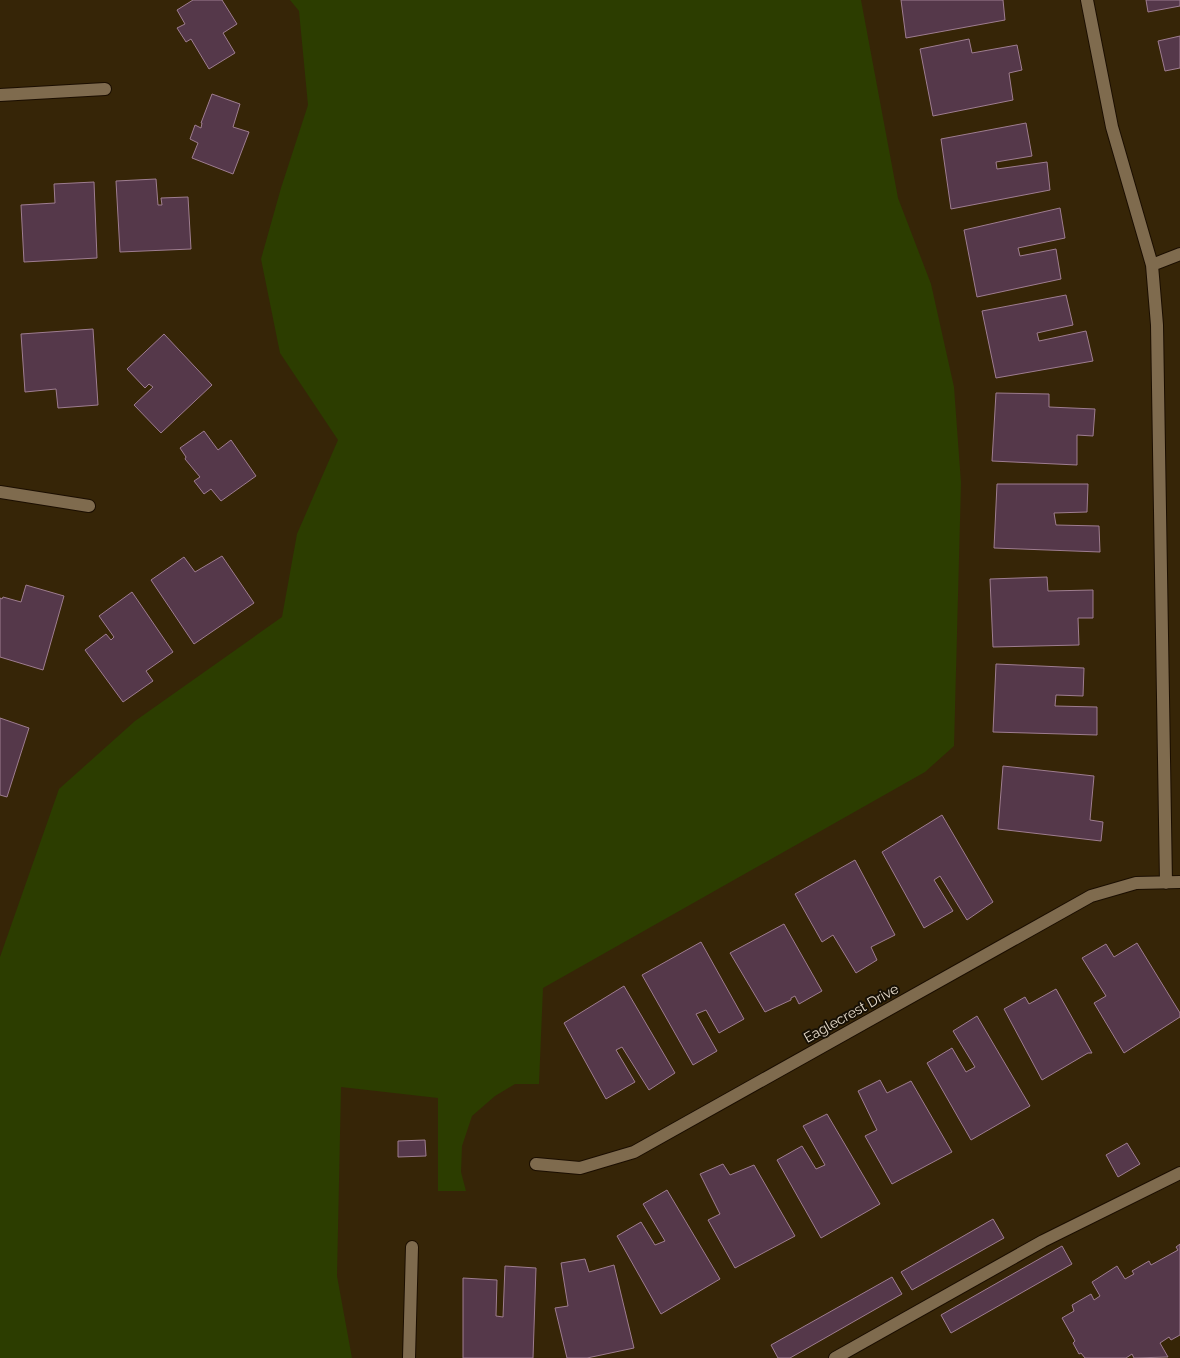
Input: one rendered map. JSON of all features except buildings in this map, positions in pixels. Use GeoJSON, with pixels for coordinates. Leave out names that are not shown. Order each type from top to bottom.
{"type":"FeatureCollection","features":[{"type":"Feature","properties":{"kind":"street"},"geometry":{"type":"LineString","coordinates":[[1087,0],[1112,127],[1152,265],[1157,325],[1166,882]]}},
{"type":"Feature","properties":{"kind":"street"},"geometry":{"type":"LineString","coordinates":[[0,95],[105,89]]}},
{"type":"Feature","properties":{"kind":"street"},"geometry":{"type":"LineString","coordinates":[[1152,265],[1180,254]]}},
{"type":"Feature","properties":{"kind":"street"},"geometry":{"type":"LineString","coordinates":[[0,492],[89,506]]}},
{"type":"Feature","properties":{"kind":"street","name":"Eaglecrest Drive"},"geometry":{"type":"LineString","coordinates":[[536,1164],[580,1168],[634,1152],[1091,896],[1136,884],[1180,882]]}},
{"type":"Feature","properties":{"kind":"street"},"geometry":{"type":"LineString","coordinates":[[835,1358],[1043,1241],[1180,1172]]}},
{"type":"Feature","properties":{"kind":"street"},"geometry":{"type":"LineString","coordinates":[[409,1358],[412,1247]]}},
{"type":"Feature","properties":{"kind":"green space"},"geometry":{"type":"Polygon","coordinates":[[[290,0],[861,0],[898,198],[931,284],[954,387],[961,483],[954,746],[925,772],[543,988],[539,1084],[515,1084],[495,1096],[472,1116],[462,1146],[461,1172],[466,1191],[438,1191],[438,1098],[341,1087],[337,1276],[352,1358],[0,1358],[0,957],[59,789],[135,721],[282,617],[297,534],[338,440],[280,353],[261,259],[281,188],[308,105],[299,11],[290,0]]]}}]}
